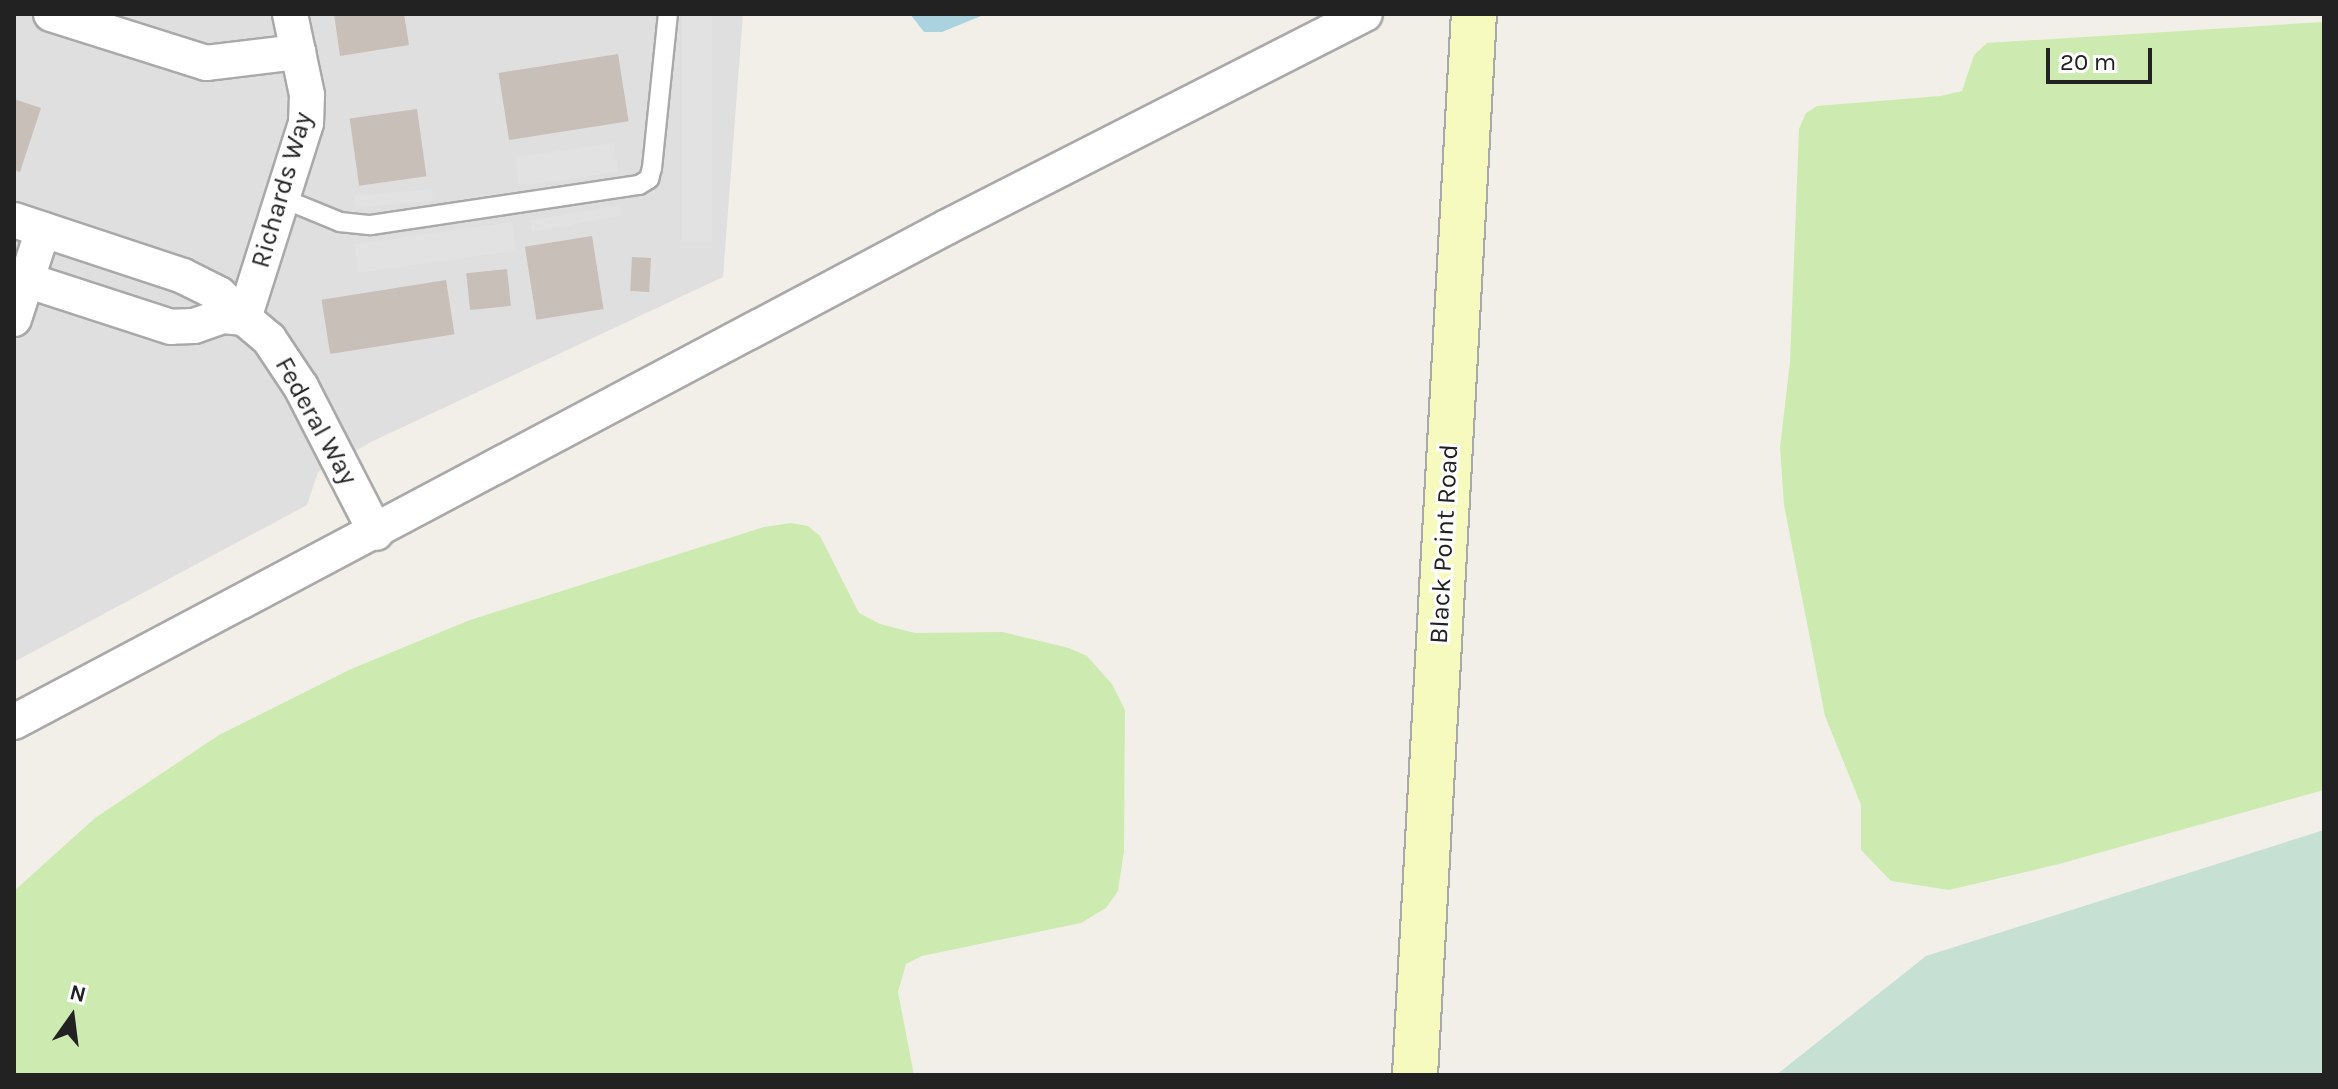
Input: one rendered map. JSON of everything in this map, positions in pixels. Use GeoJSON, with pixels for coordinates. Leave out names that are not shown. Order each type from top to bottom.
{"type":"FeatureCollection","features":[{"type":"Feature","properties":{"kind":"main road","name":"Black Point Road"},"geometry":{"type":"LineString","coordinates":[[1415,1075],[1474,14]]}},
{"type":"Feature","properties":{"kind":"street"},"geometry":{"type":"LineString","coordinates":[[51,14],[206,63],[298,52]]}},
{"type":"Feature","properties":{"kind":"street","name":"Richards Way"},"geometry":{"type":"LineString","coordinates":[[244,318],[306,123],[307,95],[290,14]]}},
{"type":"Feature","properties":{"kind":"street"},"geometry":{"type":"LineString","coordinates":[[14,722],[376,533],[947,227],[1365,14]]}},
{"type":"Feature","properties":{"kind":"street"},"geometry":{"type":"LineString","coordinates":[[14,319],[28,225]]}},
{"type":"Feature","properties":{"kind":"street","name":"Federal Way"},"geometry":{"type":"LineString","coordinates":[[28,225],[183,276],[219,294],[269,339],[301,387],[376,533]]}},
{"type":"Feature","properties":{"kind":"street"},"geometry":{"type":"LineString","coordinates":[[21,278],[171,327],[194,326],[223,316],[244,318]]}},
{"type":"Feature","properties":{"kind":"lane"},"geometry":{"type":"LineString","coordinates":[[284,199],[340,222],[371,225],[639,185],[649,179],[652,168],[668,14]]}},
{"type":"Feature","properties":{"kind":"shaded area"},"geometry":{"type":"Polygon","coordinates":[[[14,14],[743,14],[723,277],[371,442],[318,472],[307,505],[14,662],[14,14]]]}},
{"type":"Feature","properties":{"kind":"shaded area"},"geometry":{"type":"Polygon","coordinates":[[[682,14],[712,14],[712,241],[682,241],[682,14]]]}},
{"type":"Feature","properties":{"kind":"shaded area"},"geometry":{"type":"Polygon","coordinates":[[[614,143],[618,172],[519,186],[515,157],[614,143]]]}},
{"type":"Feature","properties":{"kind":"shaded area"},"geometry":{"type":"Polygon","coordinates":[[[432,189],[433,201],[355,208],[354,196],[432,189]]]}},
{"type":"Feature","properties":{"kind":"shaded area"},"geometry":{"type":"Polygon","coordinates":[[[620,205],[622,216],[532,232],[530,221],[620,205]]]}},
{"type":"Feature","properties":{"kind":"shaded area"},"geometry":{"type":"Polygon","coordinates":[[[512,222],[516,251],[359,273],[355,244],[512,222]]]}},
{"type":"Feature","properties":{"kind":"green space"},"geometry":{"type":"Polygon","coordinates":[[[2324,22],[2324,790],[2059,864],[1949,890],[1891,881],[1861,850],[1861,805],[1825,716],[1784,505],[1780,447],[1790,362],[1799,129],[1806,113],[1817,106],[1940,96],[1962,91],[1974,55],[1987,43],[2324,22]]]}},
{"type":"Feature","properties":{"kind":"green space"},"geometry":{"type":"Polygon","coordinates":[[[791,523],[808,526],[820,536],[859,613],[880,624],[915,633],[1003,632],[1069,648],[1087,656],[1112,684],[1125,710],[1124,851],[1118,891],[1106,908],[1081,923],[922,956],[906,964],[898,992],[914,1075],[14,1075],[14,891],[95,818],[219,735],[351,669],[470,620],[764,527],[791,523]]]}},
{"type":"Feature","properties":{"kind":"green space"},"geometry":{"type":"Polygon","coordinates":[[[2324,830],[2324,1075],[1776,1075],[1926,956],[2324,830]]]}},
{"type":"Feature","properties":{"kind":"water"},"geometry":{"type":"Polygon","coordinates":[[[910,14],[986,14],[942,32],[924,32],[910,14]]]}},
{"type":"Feature","properties":{"kind":"building"},"geometry":{"type":"Polygon","coordinates":[[[334,14],[404,14],[409,45],[340,56],[334,14]]]}},
{"type":"Feature","properties":{"kind":"building"},"geometry":{"type":"Polygon","coordinates":[[[618,54],[629,121],[509,140],[498,73],[618,54]]]}},
{"type":"Feature","properties":{"kind":"building"},"geometry":{"type":"Polygon","coordinates":[[[14,99],[41,108],[20,172],[14,170],[14,99]]]}},
{"type":"Feature","properties":{"kind":"building"},"geometry":{"type":"Polygon","coordinates":[[[417,109],[426,176],[359,186],[350,118],[417,109]]]}},
{"type":"Feature","properties":{"kind":"building"},"geometry":{"type":"Polygon","coordinates":[[[592,236],[604,309],[536,320],[525,247],[592,236]]]}},
{"type":"Feature","properties":{"kind":"building"},"geometry":{"type":"Polygon","coordinates":[[[632,257],[651,258],[649,292],[630,291],[632,257]]]}},
{"type":"Feature","properties":{"kind":"building"},"geometry":{"type":"Polygon","coordinates":[[[507,269],[511,306],[470,310],[466,273],[507,269]]]}},
{"type":"Feature","properties":{"kind":"building"},"geometry":{"type":"Polygon","coordinates":[[[446,280],[455,334],[330,354],[322,300],[446,280]]]}}]}
